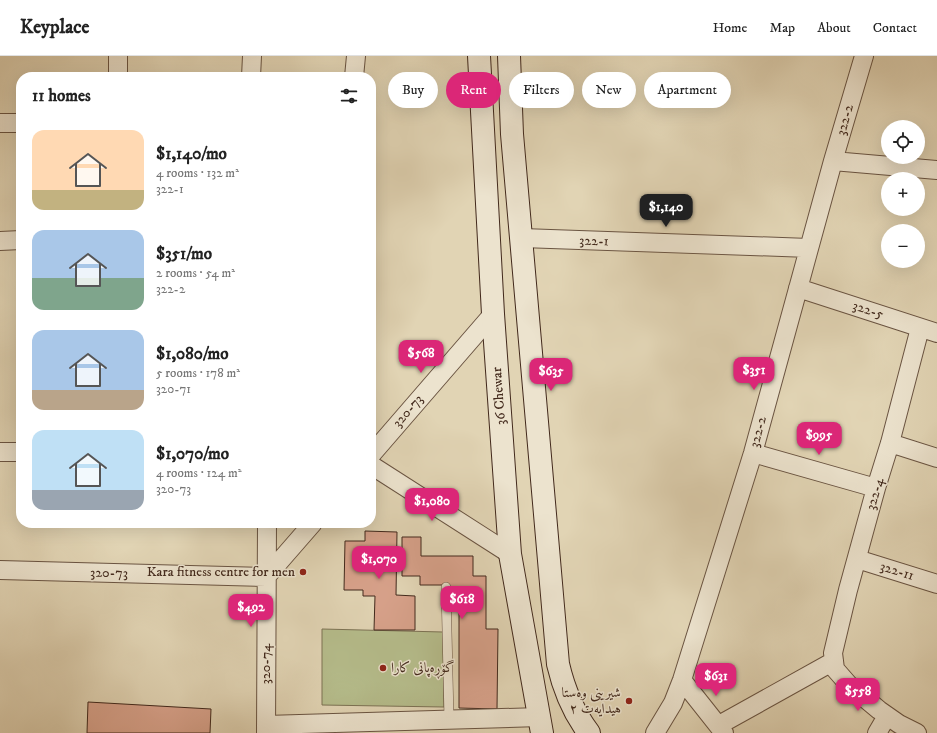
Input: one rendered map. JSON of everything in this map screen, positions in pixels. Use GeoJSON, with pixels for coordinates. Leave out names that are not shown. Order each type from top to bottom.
{"type":"FeatureCollection","features":[{"type":"Feature","properties":{"kind":"street"},"geometry":{"type":"LineString","coordinates":[[118,56],[118,72]]}},
{"type":"Feature","properties":{"kind":"street"},"geometry":{"type":"LineString","coordinates":[[251,72],[252,56]]}},
{"type":"Feature","properties":{"kind":"street"},"geometry":{"type":"LineString","coordinates":[[354,72],[356,56]]}},
{"type":"Feature","properties":{"kind":"street","name":"36 Chewar"},"geometry":{"type":"LineString","coordinates":[[479,56],[493,314],[510,554],[541,725]]}},
{"type":"Feature","properties":{"kind":"street"},"geometry":{"type":"LineString","coordinates":[[509,56],[512,134],[558,664],[567,695],[574,710],[589,733]]}},
{"type":"Feature","properties":{"kind":"street","name":"322-2"},"geometry":{"type":"LineString","coordinates":[[655,733],[673,703],[682,680],[753,453],[833,161],[864,56]]}},
{"type":"Feature","properties":{"kind":"street"},"geometry":{"type":"LineString","coordinates":[[0,123],[16,122]]}},
{"type":"Feature","properties":{"kind":"street"},"geometry":{"type":"LineString","coordinates":[[833,161],[937,170]]}},
{"type":"Feature","properties":{"kind":"street","name":"322-1"},"geometry":{"type":"LineString","coordinates":[[522,238],[809,248]]}},
{"type":"Feature","properties":{"kind":"street"},"geometry":{"type":"LineString","coordinates":[[0,241],[16,240]]}},
{"type":"Feature","properties":{"kind":"street","name":"322-5"},"geometry":{"type":"LineString","coordinates":[[798,288],[929,330]]}},
{"type":"Feature","properties":{"kind":"street","name":"320-73"},"geometry":{"type":"LineString","coordinates":[[376,449],[493,314]]}},
{"type":"Feature","properties":{"kind":"street","name":"322-4"},"geometry":{"type":"LineString","coordinates":[[834,661],[833,653],[876,488],[929,330]]}},
{"type":"Feature","properties":{"kind":"street"},"geometry":{"type":"LineString","coordinates":[[890,443],[937,458]]}},
{"type":"Feature","properties":{"kind":"street"},"geometry":{"type":"LineString","coordinates":[[0,452],[16,452]]}},
{"type":"Feature","properties":{"kind":"street"},"geometry":{"type":"LineString","coordinates":[[753,453],[876,488]]}},
{"type":"Feature","properties":{"kind":"street"},"geometry":{"type":"LineString","coordinates":[[376,468],[510,554]]}},
{"type":"Feature","properties":{"kind":"street","name":"320-74"},"geometry":{"type":"LineString","coordinates":[[266,729],[267,528]]}},
{"type":"Feature","properties":{"kind":"street"},"geometry":{"type":"LineString","coordinates":[[266,577],[309,528]]}},
{"type":"Feature","properties":{"kind":"street","name":"322-11"},"geometry":{"type":"LineString","coordinates":[[857,559],[937,584]]}},
{"type":"Feature","properties":{"kind":"street","name":"320-73"},"geometry":{"type":"LineString","coordinates":[[0,570],[266,577]]}},
{"type":"Feature","properties":{"kind":"street"},"geometry":{"type":"LineString","coordinates":[[682,680],[722,729],[834,661],[835,669],[849,684],[887,716],[917,733]]}},
{"type":"Feature","properties":{"kind":"street"},"geometry":{"type":"LineString","coordinates":[[877,733],[887,716]]}},
{"type":"Feature","properties":{"kind":"street"},"geometry":{"type":"LineString","coordinates":[[266,729],[449,719],[541,725]]}},
{"type":"Feature","properties":{"kind":"lane"},"geometry":{"type":"LineString","coordinates":[[446,587],[449,719]]}},
{"type":"Feature","properties":{"kind":"green space","name":"گۆڕەپانی کارا"},"geometry":{"type":"Polygon","coordinates":[[[322,629],[443,632],[444,707],[322,705],[322,629]]]}},
{"type":"Feature","properties":{"kind":"building"},"geometry":{"type":"Polygon","coordinates":[[[365,531],[397,532],[396,595],[415,596],[415,630],[374,630],[375,596],[363,596],[363,590],[344,590],[345,541],[365,541],[365,531]]]}},
{"type":"Feature","properties":{"kind":"building"},"geometry":{"type":"Polygon","coordinates":[[[402,537],[421,537],[421,556],[473,556],[473,576],[486,576],[486,629],[498,629],[497,709],[459,708],[459,598],[447,598],[447,585],[420,585],[420,576],[402,576],[402,537]]]}},
{"type":"Feature","properties":{"kind":"building"},"geometry":{"type":"Polygon","coordinates":[[[88,702],[211,709],[210,733],[87,733],[88,702]]]}},
{"type":"Feature","properties":{"kind":"place","name":"Kara fitness centre for men"},"geometry":{"type":"Point","coordinates":[303,572]}},
{"type":"Feature","properties":{"kind":"place","name":"گۆڕەپانی کارا"},"geometry":{"type":"Point","coordinates":[383,668]}},
{"type":"Feature","properties":{"kind":"place","name":"شیرینی وەستا هیدایەت ٢"},"geometry":{"type":"Point","coordinates":[629,701]}}]}
